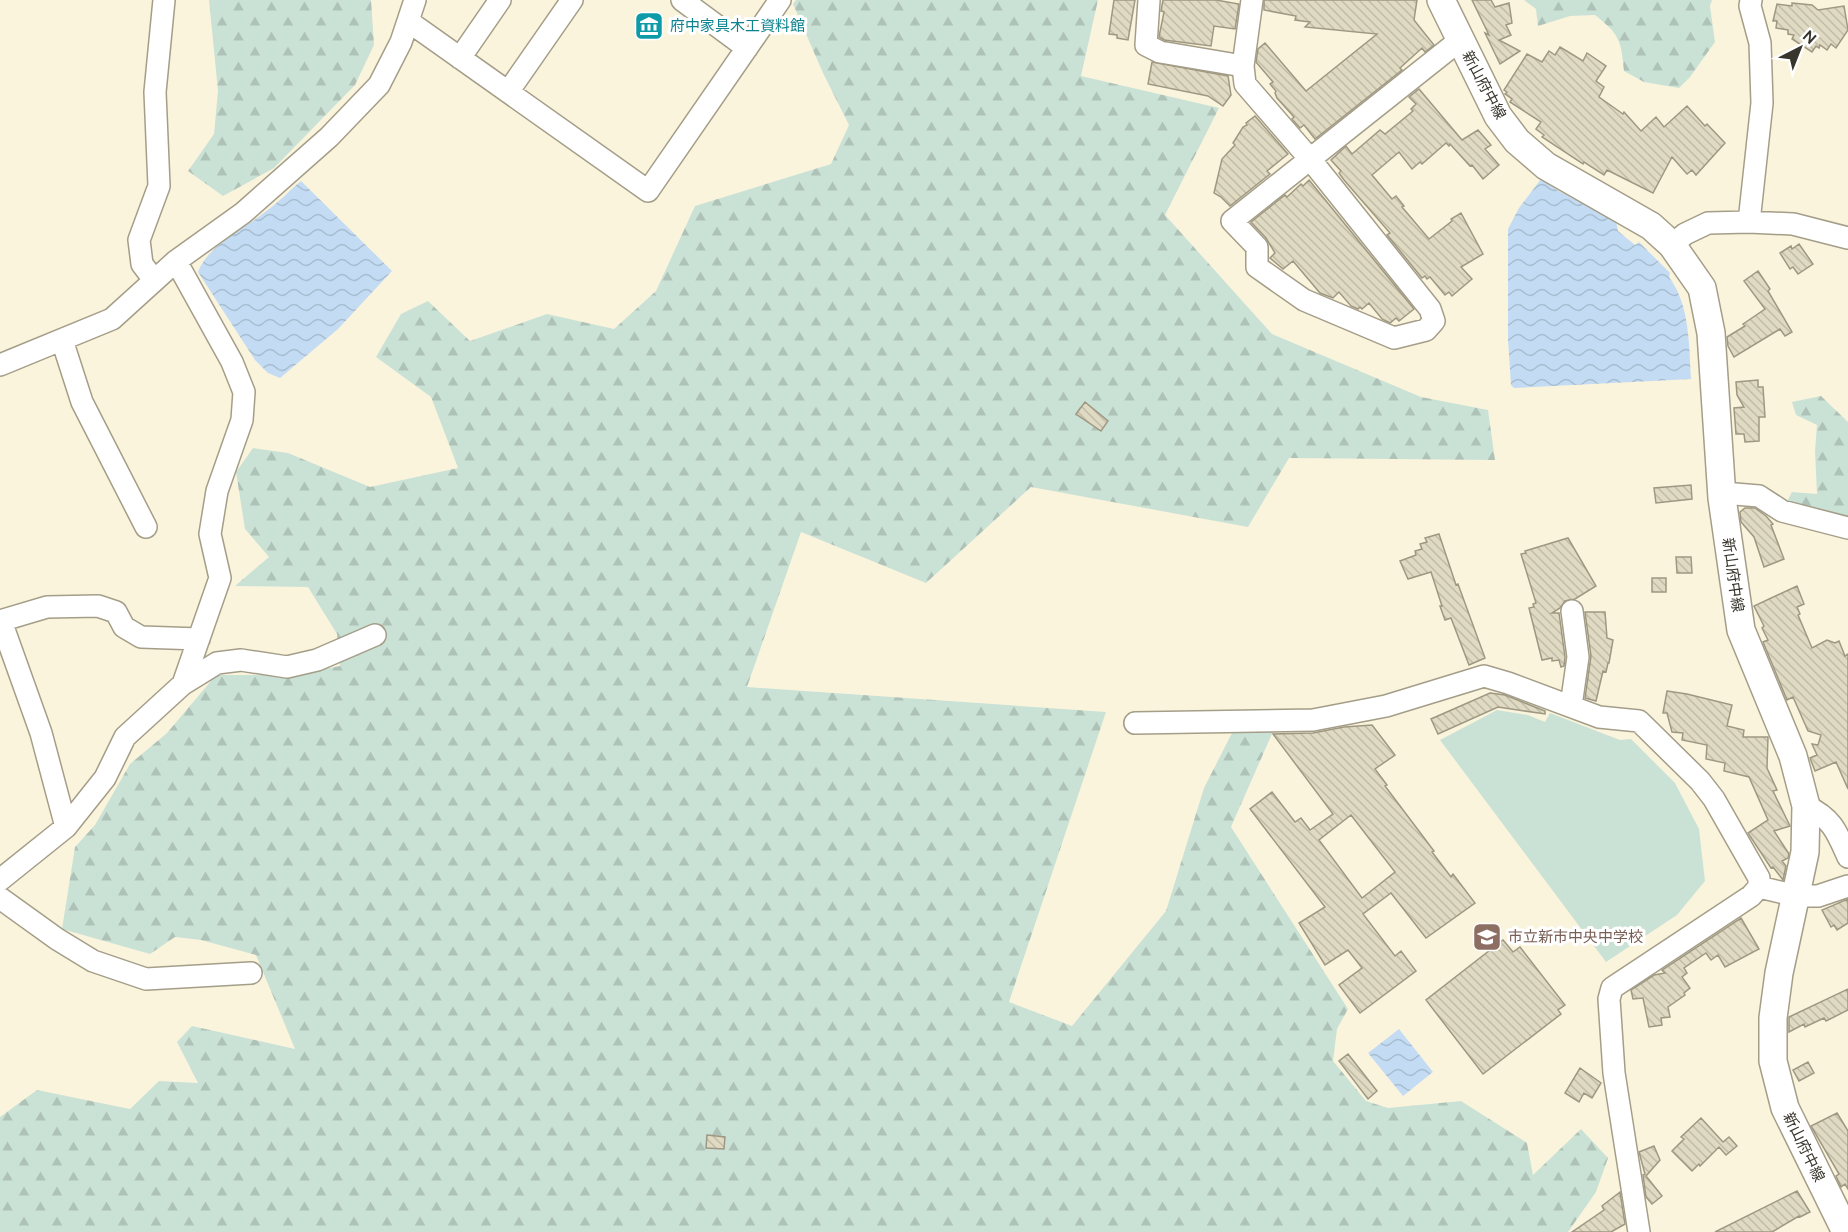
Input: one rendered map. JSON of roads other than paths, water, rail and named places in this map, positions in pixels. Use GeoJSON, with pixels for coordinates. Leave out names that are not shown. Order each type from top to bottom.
{"type":"FeatureCollection","features":[{"type":"Feature","properties":{"kind":"main road","name":"新山府中線"},"geometry":{"type":"LineString","coordinates":[[1441,0],[1497,116],[1517,141],[1546,166],[1651,226],[1672,245],[1702,288],[1711,333],[1722,498],[1741,630],[1793,756],[1806,806],[1806,852],[1779,974],[1773,1018],[1773,1061],[1785,1108],[1846,1232]]}},
{"type":"Feature","properties":{"kind":"street"},"geometry":{"type":"LineString","coordinates":[[154,280],[142,264],[139,240],[159,186],[155,92],[164,0]]}},
{"type":"Feature","properties":{"kind":"street"},"geometry":{"type":"LineString","coordinates":[[0,365],[112,319],[176,261],[243,213],[329,137],[379,85],[401,42],[415,0]]}},
{"type":"Feature","properties":{"kind":"street"},"geometry":{"type":"LineString","coordinates":[[460,58],[500,0]]}},
{"type":"Feature","properties":{"kind":"street"},"geometry":{"type":"LineString","coordinates":[[508,92],[572,0]]}},
{"type":"Feature","properties":{"kind":"street"},"geometry":{"type":"LineString","coordinates":[[682,0],[747,48]]}},
{"type":"Feature","properties":{"kind":"street"},"geometry":{"type":"LineString","coordinates":[[408,21],[648,191],[780,0]]}},
{"type":"Feature","properties":{"kind":"street"},"geometry":{"type":"LineString","coordinates":[[1149,0],[1146,45],[1160,52],[1243,66]]}},
{"type":"Feature","properties":{"kind":"street"},"geometry":{"type":"LineString","coordinates":[[1252,0],[1243,66],[1245,84],[1310,159],[1430,309],[1434,321],[1426,330],[1394,338],[1304,300],[1257,267],[1257,247],[1232,221],[1310,159],[1460,40]]}},
{"type":"Feature","properties":{"kind":"street"},"geometry":{"type":"LineString","coordinates":[[1749,222],[1762,103],[1760,43],[1750,6],[1751,0]]}},
{"type":"Feature","properties":{"kind":"street"},"geometry":{"type":"LineString","coordinates":[[1672,245],[1685,234],[1708,223],[1793,224],[1848,238]]}},
{"type":"Feature","properties":{"kind":"street"},"geometry":{"type":"LineString","coordinates":[[176,261],[232,362],[244,392],[242,420],[217,490],[210,534],[220,578],[183,684]]}},
{"type":"Feature","properties":{"kind":"street"},"geometry":{"type":"LineString","coordinates":[[62,340],[82,402],[146,527]]}},
{"type":"Feature","properties":{"kind":"street"},"geometry":{"type":"LineString","coordinates":[[1722,498],[1735,494],[1759,496],[1782,511],[1848,528]]}},
{"type":"Feature","properties":{"kind":"street"},"geometry":{"type":"LineString","coordinates":[[66,827],[41,733],[0,621],[47,607],[98,606],[116,612],[124,627],[141,637],[199,639]]}},
{"type":"Feature","properties":{"kind":"street"},"geometry":{"type":"LineString","coordinates":[[1571,706],[1578,657],[1572,611]]}},
{"type":"Feature","properties":{"kind":"street"},"geometry":{"type":"LineString","coordinates":[[0,880],[66,827],[105,778],[124,737],[183,684],[218,663],[241,660],[287,667],[317,660],[375,635]]}},
{"type":"Feature","properties":{"kind":"street"},"geometry":{"type":"LineString","coordinates":[[1135,723],[1313,720],[1386,706],[1484,676],[1599,717],[1639,721],[1700,781],[1714,799],[1759,878],[1759,887],[1751,896],[1612,988],[1609,999],[1614,1073],[1639,1232]]}},
{"type":"Feature","properties":{"kind":"street"},"geometry":{"type":"LineString","coordinates":[[1806,806],[1822,813],[1835,829],[1848,857]]}},
{"type":"Feature","properties":{"kind":"street"},"geometry":{"type":"LineString","coordinates":[[1759,887],[1797,896],[1818,896],[1848,886]]}},
{"type":"Feature","properties":{"kind":"street"},"geometry":{"type":"LineString","coordinates":[[0,898],[57,939],[93,961],[146,979],[251,973]]}},
{"type":"Feature","properties":{"kind":"water"},"geometry":{"type":"Polygon","coordinates":[[[1541,179],[1616,221],[1618,231],[1635,245],[1639,242],[1670,273],[1669,277],[1676,288],[1685,313],[1691,379],[1514,388],[1511,385],[1508,340],[1508,229],[1519,208],[1541,179]]]}},
{"type":"Feature","properties":{"kind":"water"},"geometry":{"type":"Polygon","coordinates":[[[301,181],[392,271],[338,329],[280,378],[268,373],[255,360],[198,272],[209,254],[218,246],[270,208],[301,181]]]}},
{"type":"Feature","properties":{"kind":"water"},"geometry":{"type":"Polygon","coordinates":[[[1399,1029],[1433,1072],[1403,1096],[1368,1053],[1399,1029]]]}},
{"type":"Feature","properties":{"kind":"place","name":"府中家具木工資料館"},"geometry":{"type":"Point","coordinates":[649,26]}},
{"type":"Feature","properties":{"kind":"place","name":"市立新市中央中学校"},"geometry":{"type":"Point","coordinates":[1487,937]}}]}
